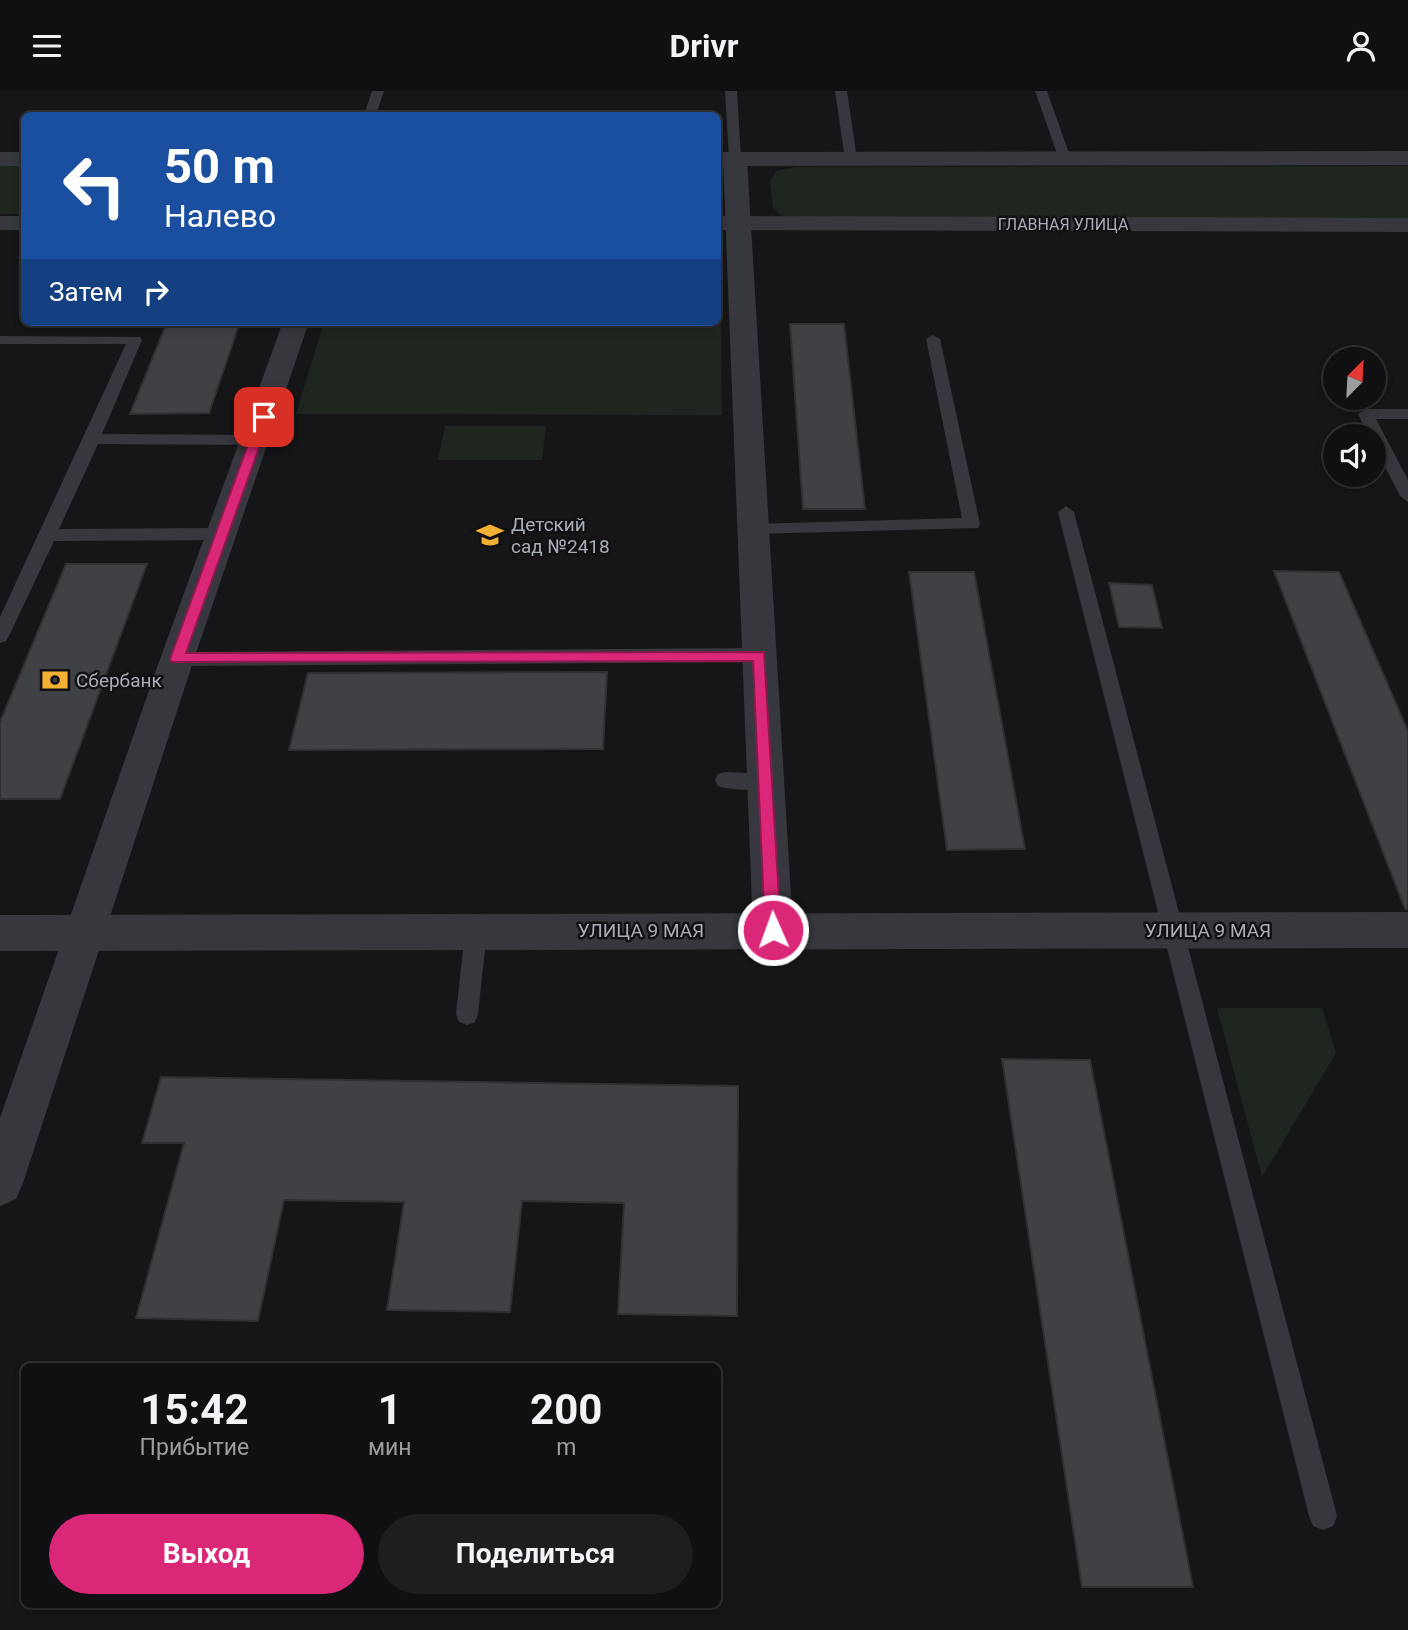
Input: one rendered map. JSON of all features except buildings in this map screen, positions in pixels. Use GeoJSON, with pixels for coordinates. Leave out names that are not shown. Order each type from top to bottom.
{"type":"FeatureCollection","features":[{"type":"Feature","properties":{"kind":"street"},"geometry":{"type":"LineString","coordinates":[[773,930],[754,530],[728,223],[726,159],[1408,158]]}},
{"type":"Feature","properties":{"kind":"street"},"geometry":{"type":"LineString","coordinates":[[0,159],[21,159]]}},
{"type":"Feature","properties":{"kind":"street"},"geometry":{"type":"LineString","coordinates":[[0,223],[21,223]]}},
{"type":"Feature","properties":{"kind":"street","name":"ГЛАВНАЯ УЛИЦА"},"geometry":{"type":"LineString","coordinates":[[728,223],[1408,225]]}},
{"type":"Feature","properties":{"kind":"street"},"geometry":{"type":"LineString","coordinates":[[0,1184],[219,534],[256,440],[295,326]]}},
{"type":"Feature","properties":{"kind":"street","name":"УЛИЦА 9 МАЯ"},"geometry":{"type":"LineString","coordinates":[[0,933],[1408,930]]}},
{"type":"Feature","properties":{"kind":"lane"},"geometry":{"type":"LineString","coordinates":[[371,112],[378,91]]}},
{"type":"Feature","properties":{"kind":"lane"},"geometry":{"type":"LineString","coordinates":[[726,159],[730,91]]}},
{"type":"Feature","properties":{"kind":"lane"},"geometry":{"type":"LineString","coordinates":[[841,91],[851,159]]}},
{"type":"Feature","properties":{"kind":"lane"},"geometry":{"type":"LineString","coordinates":[[1041,91],[1065,159]]}},
{"type":"Feature","properties":{"kind":"lane"},"geometry":{"type":"LineString","coordinates":[[0,339],[135,340],[0,636]]}},
{"type":"Feature","properties":{"kind":"lane"},"geometry":{"type":"LineString","coordinates":[[754,530],[972,524],[933,339]]}},
{"type":"Feature","properties":{"kind":"lane"},"geometry":{"type":"LineString","coordinates":[[1408,414],[1366,414],[1408,496]]}},
{"type":"Feature","properties":{"kind":"lane"},"geometry":{"type":"LineString","coordinates":[[92,439],[256,440]]}},
{"type":"Feature","properties":{"kind":"lane"},"geometry":{"type":"LineString","coordinates":[[1066,512],[1323,1515]]}},
{"type":"Feature","properties":{"kind":"lane"},"geometry":{"type":"LineString","coordinates":[[48,535],[219,534]]}},
{"type":"Feature","properties":{"kind":"lane"},"geometry":{"type":"LineString","coordinates":[[177,659],[760,655]]}},
{"type":"Feature","properties":{"kind":"lane"},"geometry":{"type":"LineString","coordinates":[[725,780],[766,780]]}},
{"type":"Feature","properties":{"kind":"lane"},"geometry":{"type":"LineString","coordinates":[[467,1014],[476,931]]}},
{"type":"Feature","properties":{"kind":"shaded area"},"geometry":{"type":"Polygon","coordinates":[[[0,165],[21,165],[21,214],[0,214],[0,165]]]}},
{"type":"Feature","properties":{"kind":"shaded area"},"geometry":{"type":"Polygon","coordinates":[[[1408,166],[1408,220],[784,218],[773,208],[770,181],[776,171],[796,167],[1408,166]]]}},
{"type":"Feature","properties":{"kind":"shaded area"},"geometry":{"type":"Polygon","coordinates":[[[323,326],[721,326],[722,415],[296,414],[323,326]]]}},
{"type":"Feature","properties":{"kind":"shaded area"},"geometry":{"type":"Polygon","coordinates":[[[445,426],[546,426],[542,460],[438,460],[445,426]]]}},
{"type":"Feature","properties":{"kind":"shaded area"},"geometry":{"type":"Polygon","coordinates":[[[1217,1008],[1322,1008],[1336,1053],[1262,1177],[1217,1008]]]}},
{"type":"Feature","properties":{"kind":"place","name":"Детский сад №2418"},"geometry":{"type":"Point","coordinates":[490,535]}},
{"type":"Feature","properties":{"kind":"place","name":"Сбербанк"},"geometry":{"type":"Point","coordinates":[55,680]}},
{"type":"Feature","properties":{"kind":"route"},"geometry":{"type":"LineString","coordinates":[[264,417],[219,534],[177,659],[760,655],[773,930]]}}]}
